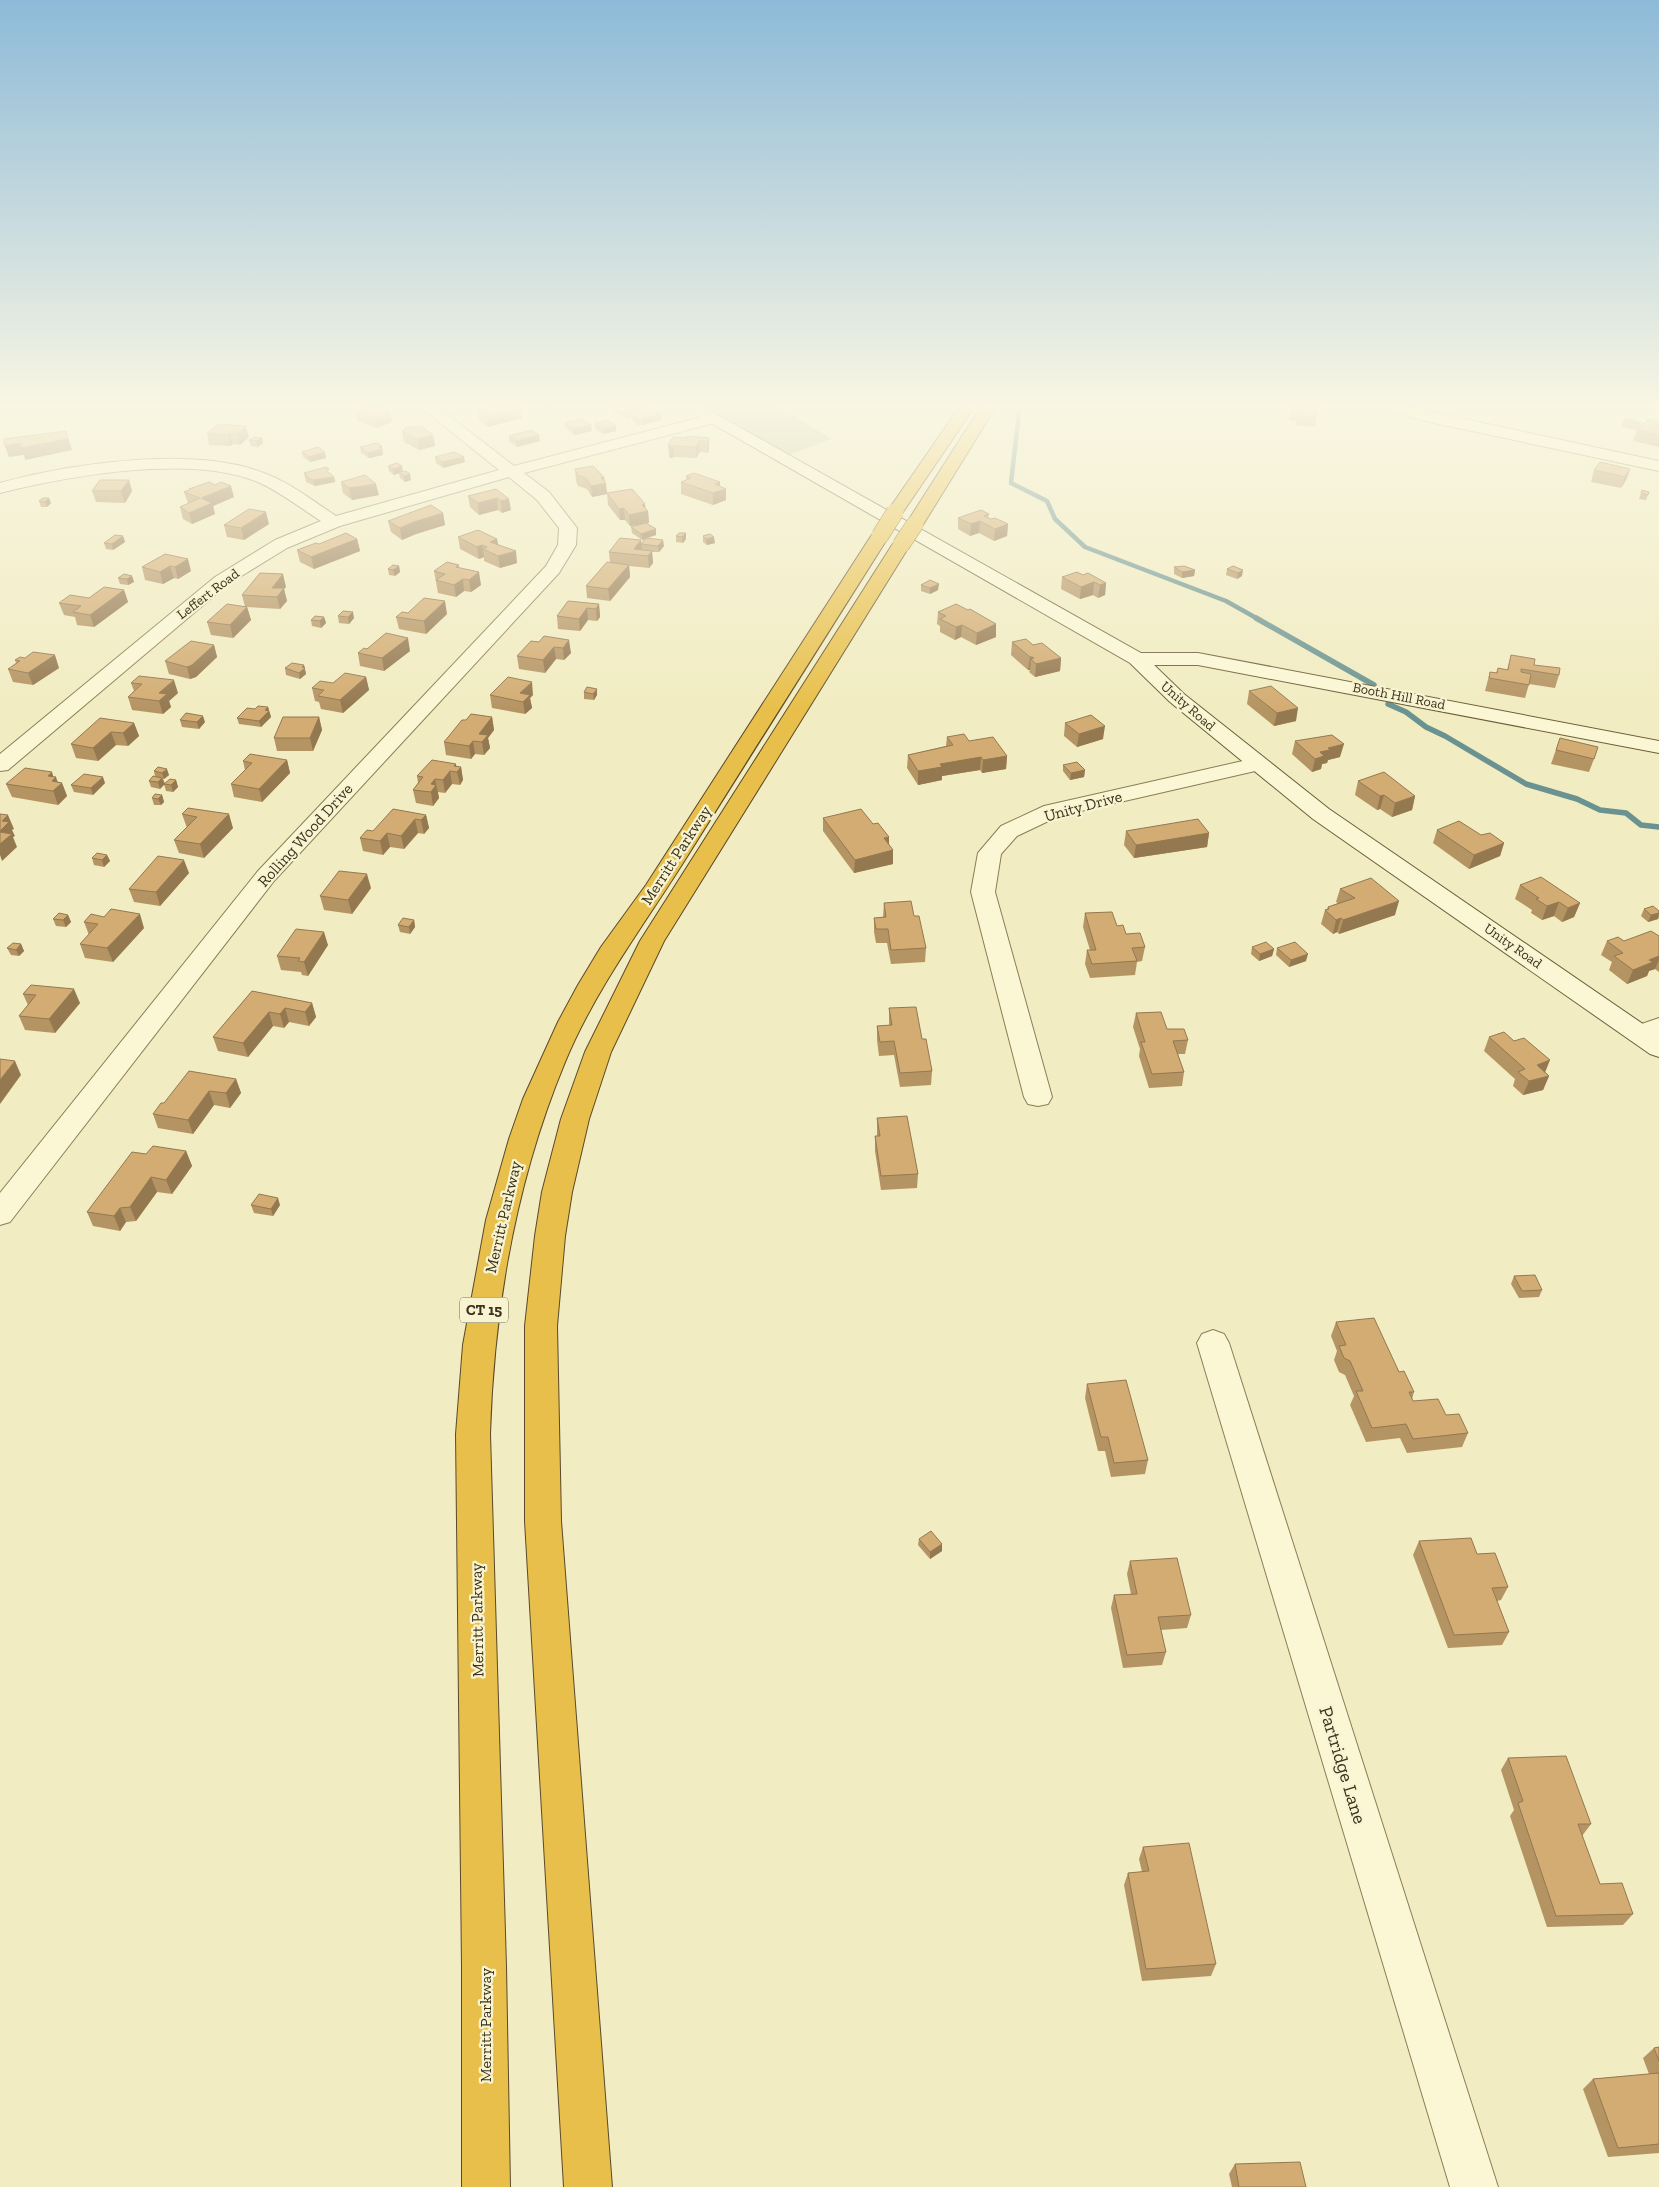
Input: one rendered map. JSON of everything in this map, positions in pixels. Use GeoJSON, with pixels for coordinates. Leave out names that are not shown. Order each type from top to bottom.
{"type":"FeatureCollection","features":[{"type":"Feature","properties":{"kind":"highway","name":"Merritt Parkway"},"geometry":{"type":"LineString","coordinates":[[588,2187],[543,1521],[541,1326],[557,1192],[575,1119],[598,1052],[652,941],[898,529],[906,507]]}},
{"type":"Feature","properties":{"kind":"highway","name":"Merritt Parkway"},"geometry":{"type":"LineString","coordinates":[[486,2187],[484,1966],[473,1434],[477,1358],[493,1253],[504,1202],[531,1112],[559,1045],[590,985],[914,507]]}},
{"type":"Feature","properties":{"kind":"street"},"geometry":{"type":"LineString","coordinates":[[310,507],[334,522]]}},
{"type":"Feature","properties":{"kind":"street","name":"Leffert Road"},"geometry":{"type":"LineString","coordinates":[[0,765],[221,581],[282,544],[334,522],[386,507]]}},
{"type":"Feature","properties":{"kind":"street","name":"Rolling Wood Drive"},"geometry":{"type":"LineString","coordinates":[[0,1214],[266,876],[553,569],[567,545],[568,528],[552,507]]}},
{"type":"Feature","properties":{"kind":"street","name":"Unity Road"},"geometry":{"type":"LineString","coordinates":[[868,507],[1136,659],[1177,698],[1256,764],[1322,814],[1652,1036]]}},
{"type":"Feature","properties":{"kind":"street","name":"Booth Hill Road"},"geometry":{"type":"LineString","coordinates":[[1136,659],[1198,659],[1659,747]]}},
{"type":"Feature","properties":{"kind":"street","name":"Unity Drive"},"geometry":{"type":"LineString","coordinates":[[1038,1096],[983,892],[990,853],[1009,831],[1052,812],[1256,764]]}},
{"type":"Feature","properties":{"kind":"street","name":"Partridge Lane"},"geometry":{"type":"LineString","coordinates":[[1213,1344],[1474,2187]]}},
{"type":"Feature","properties":{"kind":"building"},"geometry":{"type":"Polygon","coordinates":[[[180,507],[203,507],[189,513],[180,507]]]}},
{"type":"Feature","properties":{"kind":"building"},"geometry":{"type":"Polygon","coordinates":[[[425,507],[434,507],[443,513],[400,528],[388,521],[425,507]]]}},
{"type":"Feature","properties":{"kind":"building"},"geometry":{"type":"Polygon","coordinates":[[[618,507],[644,507],[648,511],[629,515],[624,508],[619,509],[618,507]]]}},
{"type":"Feature","properties":{"kind":"building"},"geometry":{"type":"Polygon","coordinates":[[[249,509],[266,512],[241,528],[224,525],[249,509]]]}},
{"type":"Feature","properties":{"kind":"building"},"geometry":{"type":"Polygon","coordinates":[[[981,510],[989,514],[984,516],[991,519],[995,518],[1008,524],[995,529],[980,521],[971,524],[958,518],[981,510]]]}},
{"type":"Feature","properties":{"kind":"building"},"geometry":{"type":"Polygon","coordinates":[[[646,523],[656,529],[641,534],[631,527],[646,523]]]}},
{"type":"Feature","properties":{"kind":"building"},"geometry":{"type":"Polygon","coordinates":[[[478,530],[497,539],[490,542],[516,551],[498,556],[483,549],[487,547],[482,545],[477,547],[458,537],[478,530]]]}},
{"type":"Feature","properties":{"kind":"building"},"geometry":{"type":"Polygon","coordinates":[[[346,533],[357,539],[311,557],[297,550],[316,543],[319,544],[346,533]]]}},
{"type":"Feature","properties":{"kind":"building"},"geometry":{"type":"Polygon","coordinates":[[[679,533],[686,533],[682,537],[676,536],[679,533]]]}},
{"type":"Feature","properties":{"kind":"building"},"geometry":{"type":"Polygon","coordinates":[[[710,534],[714,537],[706,539],[703,536],[710,534]]]}},
{"type":"Feature","properties":{"kind":"building"},"geometry":{"type":"Polygon","coordinates":[[[115,535],[123,536],[112,544],[104,543],[115,535]]]}},
{"type":"Feature","properties":{"kind":"building"},"geometry":{"type":"Polygon","coordinates":[[[620,538],[641,540],[634,549],[652,551],[648,556],[609,552],[620,538]]]}},
{"type":"Feature","properties":{"kind":"building"},"geometry":{"type":"Polygon","coordinates":[[[646,538],[663,540],[658,546],[641,544],[646,538]]]}},
{"type":"Feature","properties":{"kind":"building"},"geometry":{"type":"Polygon","coordinates":[[[165,554],[188,559],[175,567],[170,566],[160,572],[142,567],[165,554]]]}},
{"type":"Feature","properties":{"kind":"building"},"geometry":{"type":"Polygon","coordinates":[[[447,562],[459,565],[456,567],[479,572],[469,580],[463,579],[454,585],[436,580],[445,574],[434,571],[447,562]]]}},
{"type":"Feature","properties":{"kind":"building"},"geometry":{"type":"Polygon","coordinates":[[[607,562],[629,565],[608,589],[586,586],[607,562]]]}},
{"type":"Feature","properties":{"kind":"building"},"geometry":{"type":"Polygon","coordinates":[[[393,565],[399,566],[393,570],[388,569],[393,565]]]}},
{"type":"Feature","properties":{"kind":"building"},"geometry":{"type":"Polygon","coordinates":[[[1184,566],[1195,570],[1182,572],[1174,567],[1184,566]]]}},
{"type":"Feature","properties":{"kind":"building"},"geometry":{"type":"Polygon","coordinates":[[[1233,566],[1243,570],[1238,573],[1227,569],[1233,566]]]}},
{"type":"Feature","properties":{"kind":"building"},"geometry":{"type":"Polygon","coordinates":[[[1077,572],[1083,575],[1088,573],[1106,583],[1100,585],[1094,582],[1081,587],[1062,577],[1077,572]]]}},
{"type":"Feature","properties":{"kind":"building"},"geometry":{"type":"Polygon","coordinates":[[[260,573],[283,574],[272,588],[284,588],[277,597],[242,595],[260,573]]]}},
{"type":"Feature","properties":{"kind":"building"},"geometry":{"type":"Polygon","coordinates":[[[124,574],[132,576],[127,579],[118,578],[124,574]]]}},
{"type":"Feature","properties":{"kind":"building"},"geometry":{"type":"Polygon","coordinates":[[[930,580],[939,584],[930,588],[921,585],[930,580]]]}},
{"type":"Feature","properties":{"kind":"building"},"geometry":{"type":"Polygon","coordinates":[[[104,587],[124,590],[90,615],[73,612],[81,606],[59,603],[70,595],[89,598],[104,587]]]}},
{"type":"Feature","properties":{"kind":"building"},"geometry":{"type":"Polygon","coordinates":[[[424,598],[445,601],[424,621],[396,617],[402,612],[408,613],[424,598]]]}},
{"type":"Feature","properties":{"kind":"building"},"geometry":{"type":"Polygon","coordinates":[[[568,601],[599,604],[596,609],[587,608],[579,619],[557,616],[568,601]]]}},
{"type":"Feature","properties":{"kind":"building"},"geometry":{"type":"Polygon","coordinates":[[[227,604],[247,607],[230,625],[207,622],[227,604]]]}},
{"type":"Feature","properties":{"kind":"building"},"geometry":{"type":"Polygon","coordinates":[[[956,604],[968,610],[970,609],[996,624],[977,633],[962,625],[956,627],[940,619],[946,616],[938,612],[956,604]]]}},
{"type":"Feature","properties":{"kind":"building"},"geometry":{"type":"Polygon","coordinates":[[[343,611],[353,612],[348,617],[338,616],[343,611]]]}},
{"type":"Feature","properties":{"kind":"building"},"geometry":{"type":"Polygon","coordinates":[[[315,616],[324,617],[320,621],[311,620],[315,616]]]}},
{"type":"Feature","properties":{"kind":"building"},"geometry":{"type":"Polygon","coordinates":[[[386,633],[408,638],[382,658],[358,653],[364,648],[367,649],[386,633]]]}},
{"type":"Feature","properties":{"kind":"building"},"geometry":{"type":"Polygon","coordinates":[[[544,636],[569,640],[563,648],[554,647],[543,660],[517,656],[531,641],[539,642],[544,636]]]}},
{"type":"Feature","properties":{"kind":"building"},"geometry":{"type":"Polygon","coordinates":[[[1026,639],[1033,645],[1042,643],[1061,658],[1036,664],[1031,659],[1034,658],[1030,657],[1012,642],[1026,639]]]}},
{"type":"Feature","properties":{"kind":"building"},"geometry":{"type":"Polygon","coordinates":[[[191,641],[214,645],[192,665],[187,667],[165,661],[191,641]]]}},
{"type":"Feature","properties":{"kind":"building"},"geometry":{"type":"Polygon","coordinates":[[[33,652],[55,655],[28,673],[8,669],[20,661],[15,660],[20,657],[25,658],[33,652]]]}},
{"type":"Feature","properties":{"kind":"building"},"geometry":{"type":"Polygon","coordinates":[[[1511,655],[1535,659],[1534,665],[1560,668],[1559,675],[1521,669],[1521,672],[1531,674],[1529,685],[1489,678],[1490,672],[1497,673],[1498,668],[1508,670],[1511,655]]]}},
{"type":"Feature","properties":{"kind":"building"},"geometry":{"type":"Polygon","coordinates":[[[292,663],[304,665],[302,667],[305,668],[299,673],[285,668],[292,663]]]}},
{"type":"Feature","properties":{"kind":"building"},"geometry":{"type":"Polygon","coordinates":[[[345,673],[366,677],[340,700],[318,696],[324,690],[312,688],[320,681],[333,683],[345,673]]]}},
{"type":"Feature","properties":{"kind":"building"},"geometry":{"type":"Polygon","coordinates":[[[139,676],[174,680],[159,693],[167,694],[159,701],[128,697],[142,684],[131,683],[139,676]]]}},
{"type":"Feature","properties":{"kind":"building"},"geometry":{"type":"Polygon","coordinates":[[[508,677],[532,682],[520,693],[530,695],[523,702],[490,695],[508,677]]]}},
{"type":"Feature","properties":{"kind":"building"},"geometry":{"type":"Polygon","coordinates":[[[1271,686],[1298,708],[1277,713],[1249,691],[1271,686]]]}},
{"type":"Feature","properties":{"kind":"building"},"geometry":{"type":"Polygon","coordinates":[[[587,687],[597,689],[593,694],[584,692],[587,687]]]}},
{"type":"Feature","properties":{"kind":"building"},"geometry":{"type":"Polygon","coordinates":[[[258,706],[268,707],[265,710],[269,711],[259,721],[237,718],[247,708],[255,709],[258,706]]]}},
{"type":"Feature","properties":{"kind":"building"},"geometry":{"type":"Polygon","coordinates":[[[186,713],[203,716],[197,722],[180,720],[186,713]]]}},
{"type":"Feature","properties":{"kind":"building"},"geometry":{"type":"Polygon","coordinates":[[[471,714],[492,717],[479,734],[488,735],[482,742],[473,741],[469,746],[444,742],[462,720],[466,720],[471,714]]]}},
{"type":"Feature","properties":{"kind":"building"},"geometry":{"type":"Polygon","coordinates":[[[1091,715],[1105,726],[1079,734],[1065,723],[1091,715]]]}},
{"type":"Feature","properties":{"kind":"building"},"geometry":{"type":"Polygon","coordinates":[[[283,717],[319,717],[310,738],[274,738],[283,717]]]}},
{"type":"Feature","properties":{"kind":"building"},"geometry":{"type":"Polygon","coordinates":[[[100,718],[134,723],[123,733],[111,732],[93,748],[71,744],[100,718]]]}},
{"type":"Feature","properties":{"kind":"building"},"geometry":{"type":"Polygon","coordinates":[[[964,734],[969,741],[993,737],[1007,756],[983,760],[981,757],[940,764],[942,767],[918,771],[908,755],[953,745],[947,737],[964,734]]]}},
{"type":"Feature","properties":{"kind":"building"},"geometry":{"type":"Polygon","coordinates":[[[1332,735],[1344,744],[1320,752],[1324,756],[1315,759],[1295,741],[1332,735]]]}},
{"type":"Feature","properties":{"kind":"building"},"geometry":{"type":"Polygon","coordinates":[[[1560,738],[1598,747],[1594,759],[1556,750],[1560,738]]]}},
{"type":"Feature","properties":{"kind":"building"},"geometry":{"type":"Polygon","coordinates":[[[250,754],[287,760],[259,789],[231,784],[252,763],[243,761],[250,754]]]}},
{"type":"Feature","properties":{"kind":"building"},"geometry":{"type":"Polygon","coordinates":[[[432,760],[456,764],[454,766],[461,767],[457,772],[450,771],[443,780],[435,779],[431,784],[436,785],[431,792],[413,790],[423,777],[417,776],[432,760]]]}},
{"type":"Feature","properties":{"kind":"building"},"geometry":{"type":"Polygon","coordinates":[[[1077,762],[1085,770],[1071,773],[1063,765],[1077,762]]]}},
{"type":"Feature","properties":{"kind":"building"},"geometry":{"type":"Polygon","coordinates":[[[158,767],[167,769],[162,773],[154,771],[158,767]]]}},
{"type":"Feature","properties":{"kind":"building"},"geometry":{"type":"Polygon","coordinates":[[[25,768],[52,772],[48,776],[56,777],[52,781],[62,783],[53,791],[6,784],[25,768]]]}},
{"type":"Feature","properties":{"kind":"building"},"geometry":{"type":"Polygon","coordinates":[[[1384,772],[1415,796],[1395,803],[1384,795],[1380,796],[1358,781],[1384,772]]]}},
{"type":"Feature","properties":{"kind":"building"},"geometry":{"type":"Polygon","coordinates":[[[84,774],[103,777],[91,788],[71,785],[84,774]]]}},
{"type":"Feature","properties":{"kind":"building"},"geometry":{"type":"Polygon","coordinates":[[[153,776],[162,778],[158,782],[149,781],[153,776]]]}},
{"type":"Feature","properties":{"kind":"building"},"geometry":{"type":"Polygon","coordinates":[[[170,779],[176,780],[171,785],[164,784],[170,779]]]}},
{"type":"Feature","properties":{"kind":"building"},"geometry":{"type":"Polygon","coordinates":[[[155,794],[162,795],[158,799],[152,798],[155,794]]]}},
{"type":"Feature","properties":{"kind":"building"},"geometry":{"type":"Polygon","coordinates":[[[188,808],[229,814],[200,844],[174,840],[197,817],[182,814],[188,808]]]}},
{"type":"Feature","properties":{"kind":"building"},"geometry":{"type":"Polygon","coordinates":[[[393,809],[426,815],[421,820],[415,819],[401,836],[387,833],[380,841],[360,838],[367,830],[373,831],[393,809]]]}},
{"type":"Feature","properties":{"kind":"building"},"geometry":{"type":"Polygon","coordinates":[[[861,809],[873,824],[878,823],[889,837],[884,838],[893,850],[855,860],[823,818],[861,809]]]}},
{"type":"Feature","properties":{"kind":"building"},"geometry":{"type":"Polygon","coordinates":[[[0,814],[8,815],[2,821],[9,822],[0,831],[0,814]]]}},
{"type":"Feature","properties":{"kind":"building"},"geometry":{"type":"Polygon","coordinates":[[[1198,819],[1209,833],[1136,845],[1126,831],[1198,819]]]}},
{"type":"Feature","properties":{"kind":"building"},"geometry":{"type":"Polygon","coordinates":[[[1459,821],[1481,835],[1490,833],[1504,843],[1474,855],[1437,830],[1459,821]]]}},
{"type":"Feature","properties":{"kind":"building"},"geometry":{"type":"Polygon","coordinates":[[[0,832],[12,834],[0,844],[0,832]]]}},
{"type":"Feature","properties":{"kind":"building"},"geometry":{"type":"Polygon","coordinates":[[[97,853],[107,855],[102,860],[92,858],[97,853]]]}},
{"type":"Feature","properties":{"kind":"building"},"geometry":{"type":"Polygon","coordinates":[[[158,856],[184,860],[156,892],[129,889],[158,856]]]}},
{"type":"Feature","properties":{"kind":"building"},"geometry":{"type":"Polygon","coordinates":[[[339,871],[367,874],[348,900],[320,896],[339,871]]]}},
{"type":"Feature","properties":{"kind":"building"},"geometry":{"type":"Polygon","coordinates":[[[1541,877],[1580,903],[1568,908],[1559,902],[1547,906],[1520,885],[1541,877]]]}},
{"type":"Feature","properties":{"kind":"building"},"geometry":{"type":"Polygon","coordinates":[[[1371,878],[1399,901],[1343,920],[1341,918],[1336,920],[1325,910],[1329,909],[1328,907],[1355,898],[1340,889],[1371,878]]]}},
{"type":"Feature","properties":{"kind":"building"},"geometry":{"type":"Polygon","coordinates":[[[911,901],[914,916],[919,916],[926,948],[891,950],[888,929],[876,929],[874,918],[886,917],[884,903],[911,901]]]}},
{"type":"Feature","properties":{"kind":"building"},"geometry":{"type":"Polygon","coordinates":[[[1653,906],[1659,913],[1651,915],[1644,909],[1653,906]]]}},
{"type":"Feature","properties":{"kind":"building"},"geometry":{"type":"Polygon","coordinates":[[[111,909],[140,914],[107,948],[80,944],[98,924],[84,922],[91,914],[104,917],[111,909]]]}},
{"type":"Feature","properties":{"kind":"building"},"geometry":{"type":"Polygon","coordinates":[[[1112,912],[1117,926],[1123,925],[1126,934],[1140,933],[1145,947],[1132,948],[1137,961],[1092,964],[1087,950],[1096,950],[1085,913],[1112,912]]]}},
{"type":"Feature","properties":{"kind":"building"},"geometry":{"type":"Polygon","coordinates":[[[59,913],[68,915],[63,920],[53,919],[59,913]]]}},
{"type":"Feature","properties":{"kind":"building"},"geometry":{"type":"Polygon","coordinates":[[[403,918],[414,920],[409,927],[398,925],[403,918]]]}},
{"type":"Feature","properties":{"kind":"building"},"geometry":{"type":"Polygon","coordinates":[[[296,929],[324,932],[304,962],[298,961],[300,958],[277,956],[296,929]]]}},
{"type":"Feature","properties":{"kind":"building"},"geometry":{"type":"Polygon","coordinates":[[[1651,931],[1659,936],[1659,956],[1649,960],[1653,962],[1633,970],[1614,956],[1623,953],[1607,941],[1618,937],[1624,941],[1651,931]]]}},
{"type":"Feature","properties":{"kind":"building"},"geometry":{"type":"Polygon","coordinates":[[[1266,942],[1274,949],[1260,954],[1252,947],[1266,942]]]}},
{"type":"Feature","properties":{"kind":"building"},"geometry":{"type":"Polygon","coordinates":[[[1295,942],[1308,954],[1291,960],[1277,948],[1295,942]]]}},
{"type":"Feature","properties":{"kind":"building"},"geometry":{"type":"Polygon","coordinates":[[[13,943],[21,944],[16,950],[7,948],[13,943]]]}},
{"type":"Feature","properties":{"kind":"building"},"geometry":{"type":"Polygon","coordinates":[[[31,985],[74,989],[49,1019],[19,1016],[36,995],[23,994],[31,985]]]}},
{"type":"Feature","properties":{"kind":"building"},"geometry":{"type":"Polygon","coordinates":[[[252,991],[312,1003],[305,1012],[285,1008],[280,1014],[269,1012],[243,1043],[213,1037],[252,991]]]}},
{"type":"Feature","properties":{"kind":"building"},"geometry":{"type":"Polygon","coordinates":[[[916,1007],[922,1039],[926,1039],[932,1071],[900,1073],[894,1041],[880,1042],[877,1026],[892,1025],[889,1008],[916,1007]]]}},
{"type":"Feature","properties":{"kind":"building"},"geometry":{"type":"Polygon","coordinates":[[[1161,1012],[1167,1029],[1184,1029],[1188,1040],[1173,1041],[1184,1072],[1152,1074],[1141,1042],[1145,1042],[1136,1013],[1161,1012]]]}},
{"type":"Feature","properties":{"kind":"building"},"geometry":{"type":"Polygon","coordinates":[[[1504,1032],[1514,1041],[1524,1038],[1550,1060],[1537,1065],[1549,1076],[1529,1081],[1518,1072],[1525,1069],[1489,1037],[1504,1032]]]}},
{"type":"Feature","properties":{"kind":"building"},"geometry":{"type":"Polygon","coordinates":[[[0,1059],[15,1061],[0,1080],[0,1059]]]}},
{"type":"Feature","properties":{"kind":"building"},"geometry":{"type":"Polygon","coordinates":[[[189,1071],[236,1079],[226,1093],[209,1091],[188,1120],[153,1114],[161,1103],[164,1103],[189,1071]]]}},
{"type":"Feature","properties":{"kind":"building"},"geometry":{"type":"Polygon","coordinates":[[[907,1116],[918,1174],[881,1176],[875,1136],[880,1136],[877,1118],[907,1116]]]}},
{"type":"Feature","properties":{"kind":"building"},"geometry":{"type":"Polygon","coordinates":[[[153,1146],[186,1151],[166,1180],[151,1177],[130,1207],[120,1208],[114,1216],[87,1212],[132,1152],[146,1154],[153,1146]]]}},
{"type":"Feature","properties":{"kind":"building"},"geometry":{"type":"Polygon","coordinates":[[[259,1194],[278,1198],[271,1209],[251,1205],[259,1194]]]}},
{"type":"Feature","properties":{"kind":"building"},"geometry":{"type":"Polygon","coordinates":[[[1535,1275],[1542,1290],[1522,1291],[1514,1276],[1535,1275]]]}},
{"type":"Feature","properties":{"kind":"building"},"geometry":{"type":"Polygon","coordinates":[[[1374,1318],[1399,1372],[1404,1371],[1414,1392],[1409,1392],[1413,1401],[1438,1399],[1446,1415],[1459,1414],[1468,1433],[1413,1439],[1406,1424],[1372,1428],[1356,1391],[1363,1391],[1350,1361],[1344,1358],[1339,1346],[1346,1345],[1336,1322],[1374,1318]]]}},
{"type":"Feature","properties":{"kind":"building"},"geometry":{"type":"Polygon","coordinates":[[[1126,1380],[1148,1460],[1114,1463],[1108,1437],[1101,1437],[1087,1384],[1126,1380]]]}},
{"type":"Feature","properties":{"kind":"building"},"geometry":{"type":"Polygon","coordinates":[[[931,1531],[942,1544],[930,1552],[919,1539],[931,1531]]]}},
{"type":"Feature","properties":{"kind":"building"},"geometry":{"type":"Polygon","coordinates":[[[1471,1538],[1477,1554],[1495,1553],[1508,1587],[1492,1588],[1509,1632],[1454,1635],[1419,1541],[1471,1538]]]}},
{"type":"Feature","properties":{"kind":"building"},"geometry":{"type":"Polygon","coordinates":[[[1177,1558],[1191,1615],[1158,1617],[1166,1652],[1127,1655],[1114,1595],[1137,1594],[1130,1561],[1177,1558]]]}},
{"type":"Feature","properties":{"kind":"building"},"geometry":{"type":"Polygon","coordinates":[[[1566,1756],[1591,1824],[1578,1824],[1600,1884],[1622,1883],[1633,1914],[1556,1916],[1518,1803],[1523,1801],[1508,1758],[1566,1756]]]}},
{"type":"Feature","properties":{"kind":"building"},"geometry":{"type":"Polygon","coordinates":[[[1189,1843],[1216,1964],[1146,1969],[1128,1873],[1149,1871],[1143,1847],[1189,1843]]]}},
{"type":"Feature","properties":{"kind":"building"},"geometry":{"type":"Polygon","coordinates":[[[1659,2047],[1659,2061],[1654,2048],[1659,2047]]]}},
{"type":"Feature","properties":{"kind":"building"},"geometry":{"type":"Polygon","coordinates":[[[1659,2073],[1659,2144],[1618,2148],[1593,2079],[1659,2073]]]}},
{"type":"Feature","properties":{"kind":"building"},"geometry":{"type":"Polygon","coordinates":[[[1300,2162],[1306,2187],[1239,2187],[1235,2164],[1300,2162]]]}},
{"type":"Feature","properties":{"kind":"waterway"},"geometry":{"type":"LineString","coordinates":[[1050,507],[1055,519],[1085,547],[1226,601],[1258,619]]}},
{"type":"Feature","properties":{"kind":"waterway"},"geometry":{"type":"LineString","coordinates":[[1256,618],[1374,685]]}},
{"type":"Feature","properties":{"kind":"waterway"},"geometry":{"type":"LineString","coordinates":[[1388,704],[1406,712],[1426,727],[1445,736],[1526,784],[1577,799],[1600,810],[1626,813],[1641,825],[1659,827]]}}]}
